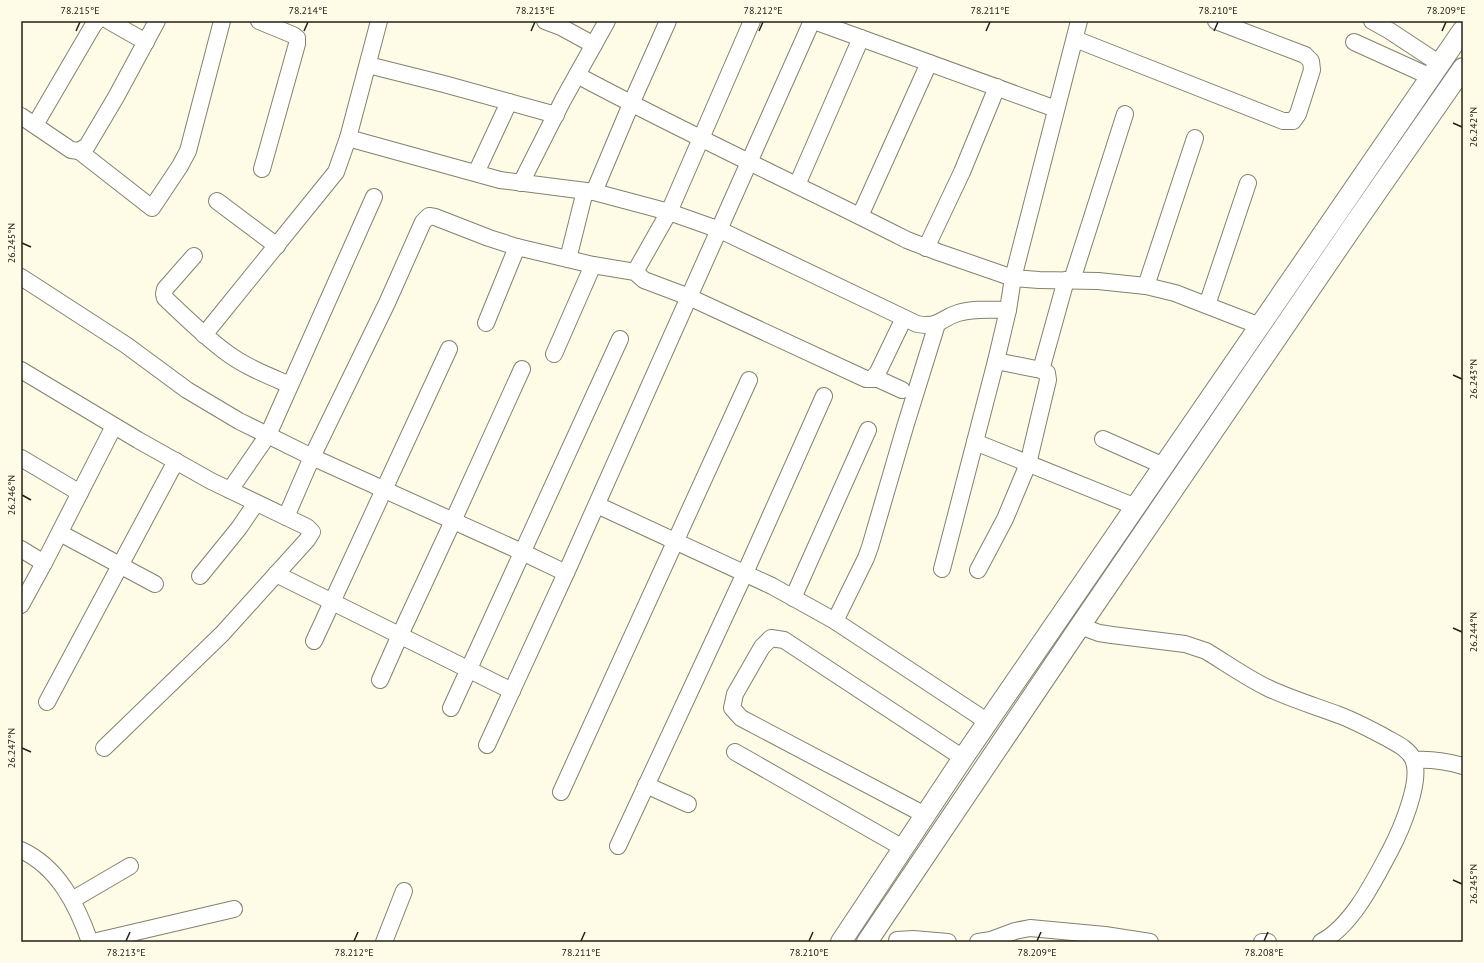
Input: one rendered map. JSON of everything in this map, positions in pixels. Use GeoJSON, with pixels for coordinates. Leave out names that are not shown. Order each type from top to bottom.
{"type":"FeatureCollection","features":[{"type":"Feature","properties":{"kind":"main road"},"geometry":{"type":"LineString","coordinates":[[841,942],[963,758],[1463,30]]}},
{"type":"Feature","properties":{"kind":"main road"},"geometry":{"type":"LineString","coordinates":[[867,942],[1080,626],[1351,229],[1463,68]]}},
{"type":"Feature","properties":{"kind":"street"},"geometry":{"type":"LineString","coordinates":[[35,125],[97,21]]}},
{"type":"Feature","properties":{"kind":"street"},"geometry":{"type":"LineString","coordinates":[[109,21],[146,42]]}},
{"type":"Feature","properties":{"kind":"street"},"geometry":{"type":"LineString","coordinates":[[79,151],[87,146],[157,21]]}},
{"type":"Feature","properties":{"kind":"street"},"geometry":{"type":"LineString","coordinates":[[21,116],[71,150],[79,151],[152,208],[180,166],[188,151],[222,21]]}},
{"type":"Feature","properties":{"kind":"street"},"geometry":{"type":"LineString","coordinates":[[260,21],[297,38],[297,44],[262,168]]}},
{"type":"Feature","properties":{"kind":"street"},"geometry":{"type":"LineString","coordinates":[[204,335],[336,172],[348,138],[379,21]]}},
{"type":"Feature","properties":{"kind":"street"},"geometry":{"type":"LineString","coordinates":[[545,21],[561,27],[594,44]]}},
{"type":"Feature","properties":{"kind":"street"},"geometry":{"type":"LineString","coordinates":[[521,183],[607,21]]}},
{"type":"Feature","properties":{"kind":"street"},"geometry":{"type":"LineString","coordinates":[[568,259],[590,192],[668,21]]}},
{"type":"Feature","properties":{"kind":"street"},"geometry":{"type":"LineString","coordinates":[[635,272],[669,212],[752,21]]}},
{"type":"Feature","properties":{"kind":"street"},"geometry":{"type":"LineString","coordinates":[[487,745],[597,505],[814,21],[1056,109]]}},
{"type":"Feature","properties":{"kind":"street"},"geometry":{"type":"LineString","coordinates":[[942,569],[996,361],[1008,310],[1013,278],[1076,26],[1283,121],[1293,121],[1298,114],[1312,70],[1311,61],[1304,55],[1216,21]]}},
{"type":"Feature","properties":{"kind":"street"},"geometry":{"type":"LineString","coordinates":[[1372,21],[1390,31],[1435,71]]}},
{"type":"Feature","properties":{"kind":"street"},"geometry":{"type":"LineString","coordinates":[[797,185],[860,38]]}},
{"type":"Feature","properties":{"kind":"street"},"geometry":{"type":"LineString","coordinates":[[1354,42],[1435,71]]}},
{"type":"Feature","properties":{"kind":"street"},"geometry":{"type":"LineString","coordinates":[[860,216],[929,63]]}},
{"type":"Feature","properties":{"kind":"street"},"geometry":{"type":"LineString","coordinates":[[368,65],[556,115]]}},
{"type":"Feature","properties":{"kind":"street"},"geometry":{"type":"LineString","coordinates":[[577,75],[701,139],[926,248],[1013,278],[1098,281],[1146,286],[1175,293],[1260,326]]}},
{"type":"Feature","properties":{"kind":"street"},"geometry":{"type":"LineString","coordinates":[[926,248],[962,172],[997,87]]}},
{"type":"Feature","properties":{"kind":"street"},"geometry":{"type":"LineString","coordinates":[[476,173],[509,102]]}},
{"type":"Feature","properties":{"kind":"street"},"geometry":{"type":"LineString","coordinates":[[1041,370],[1124,114]]}},
{"type":"Feature","properties":{"kind":"street"},"geometry":{"type":"LineString","coordinates":[[348,138],[500,180],[590,192],[669,212],[720,230],[917,324],[928,326],[937,324],[958,313],[974,310],[1008,310]]}},
{"type":"Feature","properties":{"kind":"street"},"geometry":{"type":"LineString","coordinates":[[1146,286],[1195,138]]}},
{"type":"Feature","properties":{"kind":"street"},"geometry":{"type":"LineString","coordinates":[[1207,305],[1248,183]]}},
{"type":"Feature","properties":{"kind":"street"},"geometry":{"type":"LineString","coordinates":[[230,490],[268,435],[374,197]]}},
{"type":"Feature","properties":{"kind":"street"},"geometry":{"type":"LineString","coordinates":[[217,201],[277,246]]}},
{"type":"Feature","properties":{"kind":"street"},"geometry":{"type":"LineString","coordinates":[[286,517],[312,457],[387,303],[423,222],[429,216],[517,247],[593,265],[635,272],[644,280],[689,297],[866,379],[878,379],[902,390]]}},
{"type":"Feature","properties":{"kind":"street"},"geometry":{"type":"LineString","coordinates":[[486,323],[517,247]]}},
{"type":"Feature","properties":{"kind":"street"},"geometry":{"type":"LineString","coordinates":[[194,256],[168,285],[164,294],[165,298],[204,335],[228,354],[290,386]]}},
{"type":"Feature","properties":{"kind":"street"},"geometry":{"type":"LineString","coordinates":[[554,354],[593,265]]}},
{"type":"Feature","properties":{"kind":"street"},"geometry":{"type":"LineString","coordinates":[[21,277],[126,345],[187,390],[239,421],[312,457],[566,573]]}},
{"type":"Feature","properties":{"kind":"street"},"geometry":{"type":"LineString","coordinates":[[872,378],[878,372],[904,318]]}},
{"type":"Feature","properties":{"kind":"street"},"geometry":{"type":"LineString","coordinates":[[835,622],[870,547],[937,324]]}},
{"type":"Feature","properties":{"kind":"street"},"geometry":{"type":"LineString","coordinates":[[451,708],[620,339]]}},
{"type":"Feature","properties":{"kind":"street"},"geometry":{"type":"LineString","coordinates":[[314,641],[449,349]]}},
{"type":"Feature","properties":{"kind":"street"},"geometry":{"type":"LineString","coordinates":[[978,570],[1005,519],[1028,464],[1048,380],[1047,373],[1041,370],[996,361]]}},
{"type":"Feature","properties":{"kind":"street"},"geometry":{"type":"LineString","coordinates":[[380,680],[522,369]]}},
{"type":"Feature","properties":{"kind":"street"},"geometry":{"type":"LineString","coordinates":[[21,370],[114,426],[176,461],[230,490],[307,526],[312,532],[307,540],[222,634],[104,748]]}},
{"type":"Feature","properties":{"kind":"street"},"geometry":{"type":"LineString","coordinates":[[561,792],[749,380]]}},
{"type":"Feature","properties":{"kind":"street"},"geometry":{"type":"LineString","coordinates":[[618,846],[745,573],[824,396]]}},
{"type":"Feature","properties":{"kind":"street"},"geometry":{"type":"LineString","coordinates":[[21,605],[60,533],[114,426]]}},
{"type":"Feature","properties":{"kind":"street"},"geometry":{"type":"LineString","coordinates":[[794,598],[868,430]]}},
{"type":"Feature","properties":{"kind":"street"},"geometry":{"type":"LineString","coordinates":[[1103,439],[1164,466]]}},
{"type":"Feature","properties":{"kind":"street"},"geometry":{"type":"LineString","coordinates":[[974,442],[1136,507]]}},
{"type":"Feature","properties":{"kind":"street"},"geometry":{"type":"LineString","coordinates":[[21,458],[80,494]]}},
{"type":"Feature","properties":{"kind":"street"},"geometry":{"type":"LineString","coordinates":[[48,702],[176,461]]}},
{"type":"Feature","properties":{"kind":"street"},"geometry":{"type":"LineString","coordinates":[[200,576],[239,528],[256,502]]}},
{"type":"Feature","properties":{"kind":"street"},"geometry":{"type":"LineString","coordinates":[[597,505],[745,573],[794,598],[835,622],[988,722]]}},
{"type":"Feature","properties":{"kind":"street"},"geometry":{"type":"LineString","coordinates":[[60,533],[155,584]]}},
{"type":"Feature","properties":{"kind":"street"},"geometry":{"type":"LineString","coordinates":[[21,549],[44,563]]}},
{"type":"Feature","properties":{"kind":"street"},"geometry":{"type":"LineString","coordinates":[[276,574],[512,691]]}},
{"type":"Feature","properties":{"kind":"street"},"geometry":{"type":"LineString","coordinates":[[1080,626],[1099,633],[1185,644],[1196,647],[1206,651],[1267,688],[1340,715],[1367,727],[1408,751],[1414,760],[1415,773],[1412,794],[1399,834],[1376,877],[1348,919],[1337,930],[1321,942]]}},
{"type":"Feature","properties":{"kind":"street"},"geometry":{"type":"LineString","coordinates":[[925,815],[741,718],[732,708],[735,694],[762,647],[771,638],[784,640],[963,758]]}},
{"type":"Feature","properties":{"kind":"street"},"geometry":{"type":"LineString","coordinates":[[735,752],[903,848]]}},
{"type":"Feature","properties":{"kind":"street"},"geometry":{"type":"LineString","coordinates":[[1414,760],[1430,759],[1463,766]]}},
{"type":"Feature","properties":{"kind":"street"},"geometry":{"type":"LineString","coordinates":[[646,785],[688,804]]}},
{"type":"Feature","properties":{"kind":"street"},"geometry":{"type":"LineString","coordinates":[[21,850],[41,862],[58,879],[72,900],[91,942],[234,909]]}},
{"type":"Feature","properties":{"kind":"street"},"geometry":{"type":"LineString","coordinates":[[72,900],[130,866]]}},
{"type":"Feature","properties":{"kind":"street"},"geometry":{"type":"LineString","coordinates":[[384,942],[404,891]]}},
{"type":"Feature","properties":{"kind":"street"},"geometry":{"type":"LineString","coordinates":[[880,923],[894,935],[898,941],[913,939],[948,942]]}},
{"type":"Feature","properties":{"kind":"street"},"geometry":{"type":"LineString","coordinates":[[978,942],[992,940],[1015,931],[1030,928],[1150,942]]}},
{"type":"Feature","properties":{"kind":"street"},"geometry":{"type":"LineString","coordinates":[[1262,942],[1268,942]]}}]}
